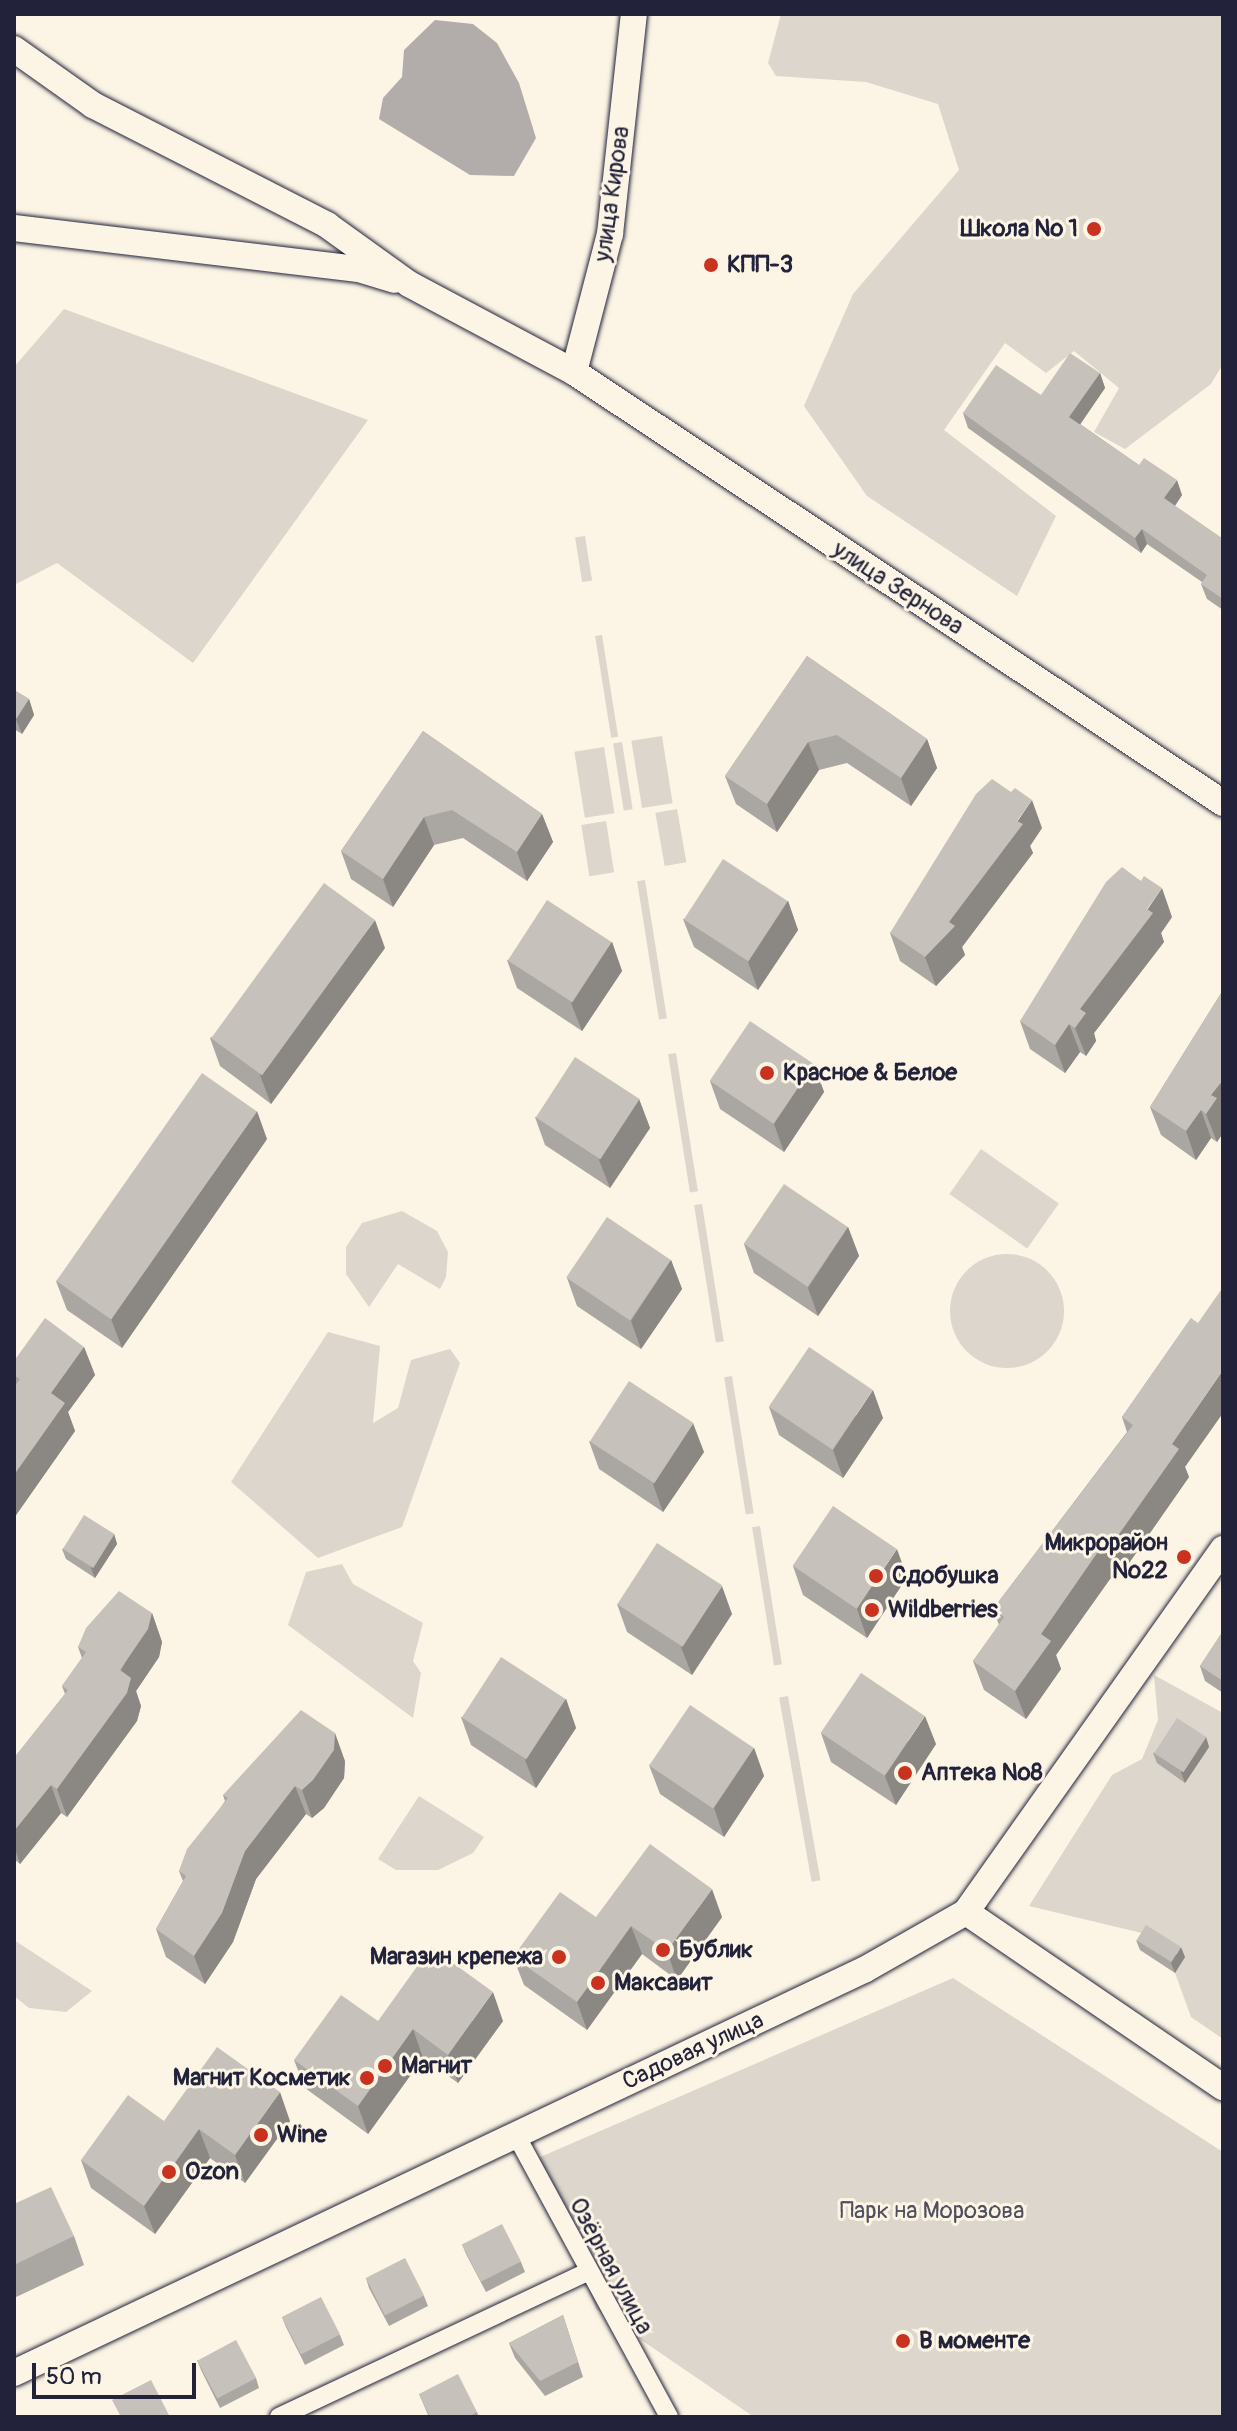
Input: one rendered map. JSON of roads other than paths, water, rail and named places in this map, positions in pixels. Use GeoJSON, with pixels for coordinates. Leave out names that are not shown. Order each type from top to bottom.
{"type":"FeatureCollection","features":[{"type":"Feature","properties":{"kind":"street","name":"улица Кирова"},"geometry":{"type":"LineString","coordinates":[[574,372],[610,234],[634,14]]}},
{"type":"Feature","properties":{"kind":"street"},"geometry":{"type":"LineString","coordinates":[[14,49],[93,105],[327,225],[409,284]]}},
{"type":"Feature","properties":{"kind":"street"},"geometry":{"type":"LineString","coordinates":[[18,230],[359,269],[409,284]]}},
{"type":"Feature","properties":{"kind":"street","name":"улица Зернова"},"geometry":{"type":"LineString","coordinates":[[409,284],[574,372],[1223,803]]}},
{"type":"Feature","properties":{"kind":"street","name":"Садовая улица"},"geometry":{"type":"LineString","coordinates":[[14,2373],[864,1970],[966,1912],[1223,1549]]}},
{"type":"Feature","properties":{"kind":"street"},"geometry":{"type":"LineString","coordinates":[[966,1912],[1223,2087]]}},
{"type":"Feature","properties":{"kind":"street","name":"Озёрная улица"},"geometry":{"type":"LineString","coordinates":[[516,2135],[585,2273],[669,2417]]}},
{"type":"Feature","properties":{"kind":"street"},"geometry":{"type":"LineString","coordinates":[[279,2417],[585,2273]]}},
{"type":"Feature","properties":{"kind":"place","name":"Школа № 1"},"geometry":{"type":"Point","coordinates":[1094,229]}},
{"type":"Feature","properties":{"kind":"place","name":"КПП-3"},"geometry":{"type":"Point","coordinates":[711,265]}},
{"type":"Feature","properties":{"kind":"place","name":"Красное & Белое"},"geometry":{"type":"Point","coordinates":[767,1073]}},
{"type":"Feature","properties":{"kind":"place","name":"Микрорайон №22"},"geometry":{"type":"Point","coordinates":[1184,1557]}},
{"type":"Feature","properties":{"kind":"place","name":"Сдобушка"},"geometry":{"type":"Point","coordinates":[876,1576]}},
{"type":"Feature","properties":{"kind":"place","name":"Wildberries"},"geometry":{"type":"Point","coordinates":[872,1610]}},
{"type":"Feature","properties":{"kind":"place","name":"Аптека №8"},"geometry":{"type":"Point","coordinates":[905,1773]}},
{"type":"Feature","properties":{"kind":"place","name":"Бублик"},"geometry":{"type":"Point","coordinates":[663,1950]}},
{"type":"Feature","properties":{"kind":"place","name":"Магазин крепежа"},"geometry":{"type":"Point","coordinates":[559,1957]}},
{"type":"Feature","properties":{"kind":"place","name":"Максавит"},"geometry":{"type":"Point","coordinates":[598,1983]}},
{"type":"Feature","properties":{"kind":"place","name":"Магнит"},"geometry":{"type":"Point","coordinates":[385,2066]}},
{"type":"Feature","properties":{"kind":"place","name":"Магнит Косметик"},"geometry":{"type":"Point","coordinates":[367,2078]}},
{"type":"Feature","properties":{"kind":"place","name":"Wine"},"geometry":{"type":"Point","coordinates":[261,2135]}},
{"type":"Feature","properties":{"kind":"place","name":"Ozon"},"geometry":{"type":"Point","coordinates":[169,2172]}},
{"type":"Feature","properties":{"kind":"place","name":"В моменте"},"geometry":{"type":"Point","coordinates":[903,2341]}},
{"type":"Feature","properties":{"kind":"park label","name":"Парк на Морозова"},"geometry":{"type":"Point","coordinates":[932,2211]}}]}
